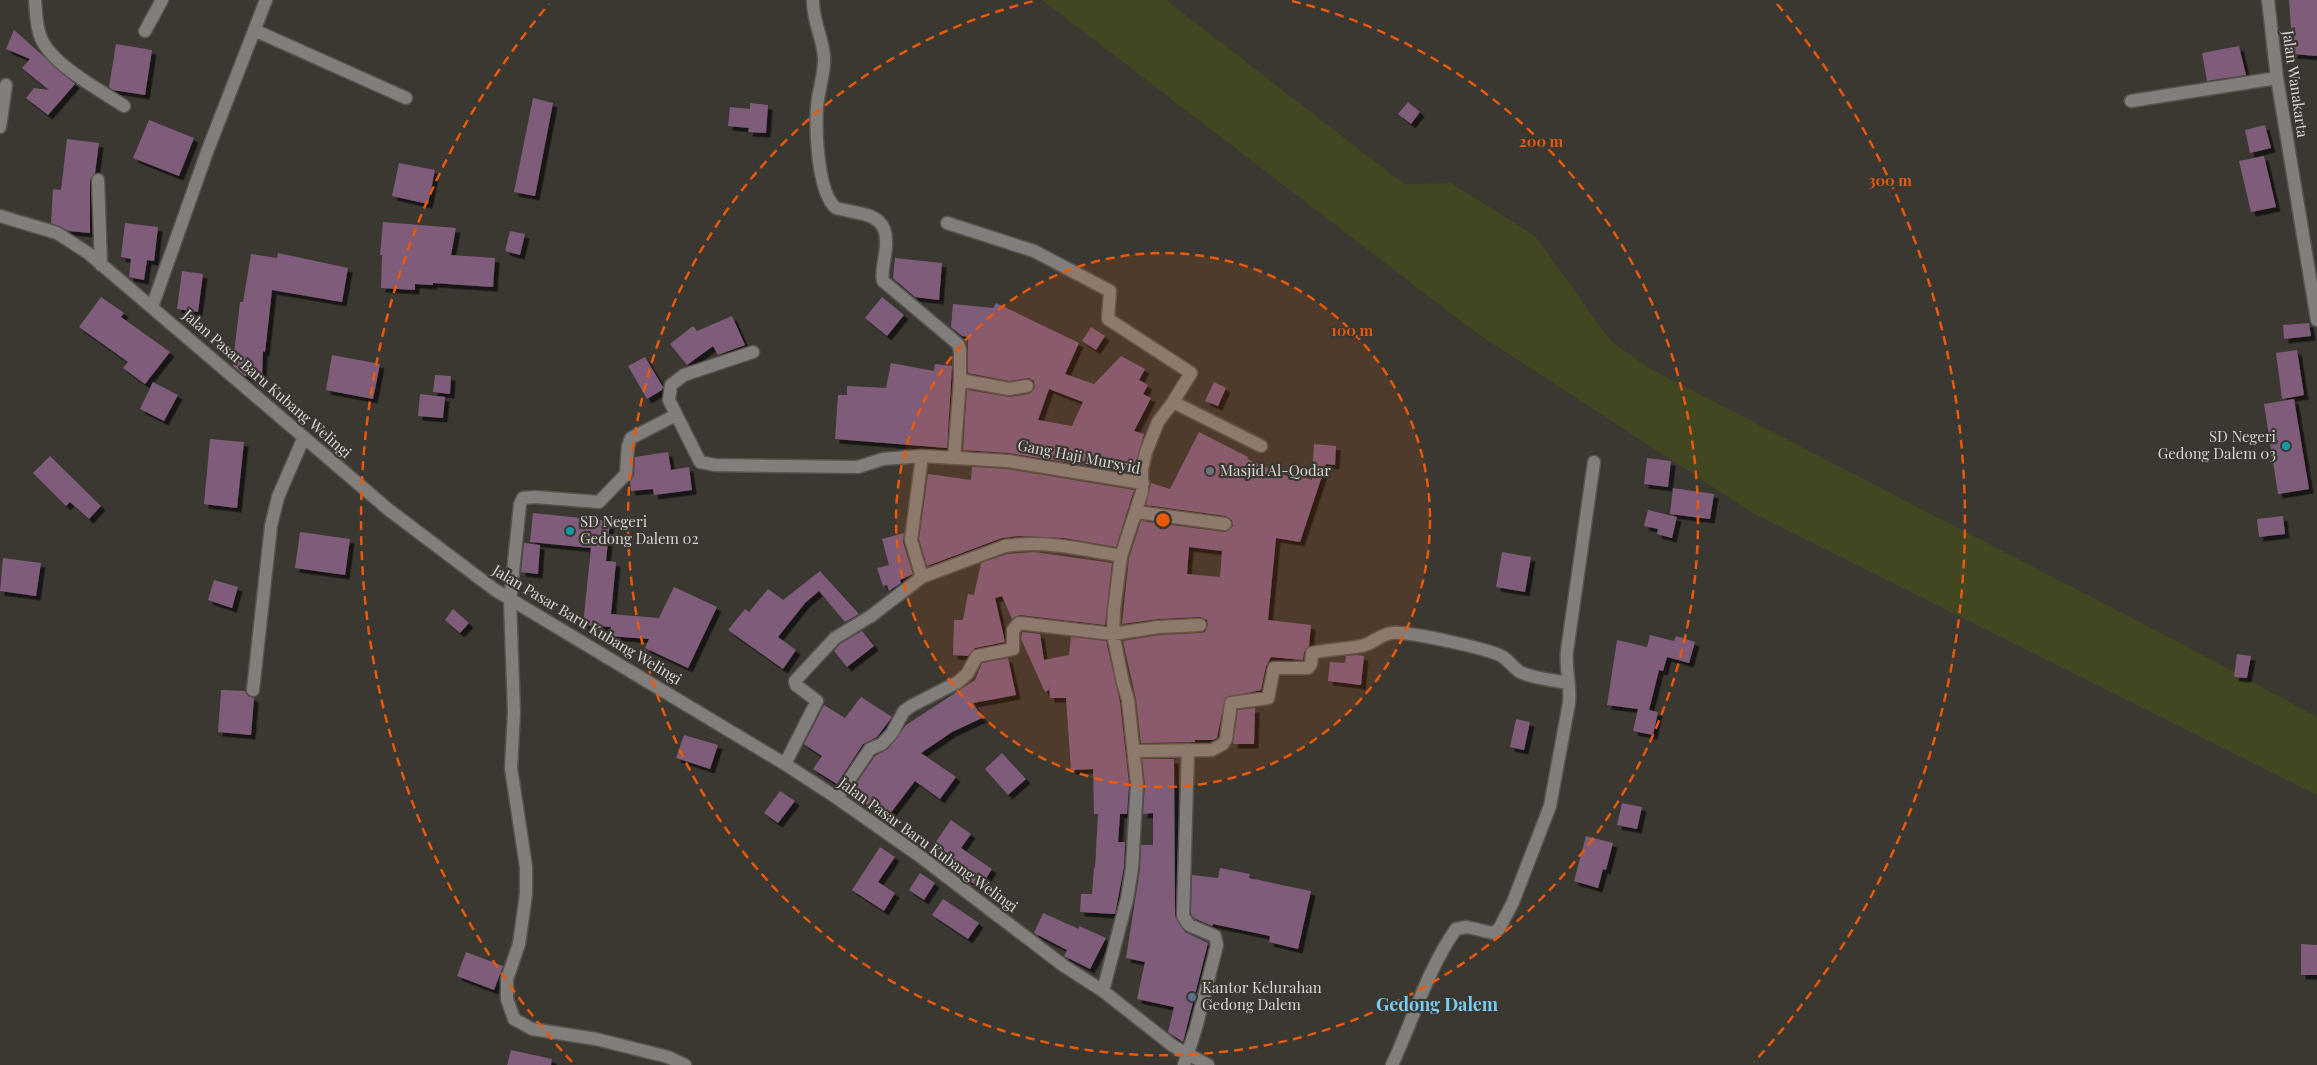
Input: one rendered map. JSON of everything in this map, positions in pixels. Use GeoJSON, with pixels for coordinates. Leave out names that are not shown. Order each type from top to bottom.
{"type":"FeatureCollection","features":[{"type":"Feature","properties":{"kind":"street"},"geometry":{"type":"LineString","coordinates":[[35,0],[40,37],[46,48],[55,58],[124,106]]}},
{"type":"Feature","properties":{"kind":"street"},"geometry":{"type":"LineString","coordinates":[[146,31],[162,0]]}},
{"type":"Feature","properties":{"kind":"street"},"geometry":{"type":"LineString","coordinates":[[152,307],[207,152],[266,0]]}},
{"type":"Feature","properties":{"kind":"street"},"geometry":{"type":"LineString","coordinates":[[813,0],[813,8],[824,55],[816,115],[819,152],[826,192],[836,208],[870,214],[880,222],[887,237],[883,282],[958,344],[960,350],[960,380],[954,458]]}},
{"type":"Feature","properties":{"kind":"street","name":"Jalan Wanakarta"},"geometry":{"type":"LineString","coordinates":[[2268,0],[2277,78],[2317,320]]}},
{"type":"Feature","properties":{"kind":"street"},"geometry":{"type":"LineString","coordinates":[[254,30],[406,98]]}},
{"type":"Feature","properties":{"kind":"street"},"geometry":{"type":"LineString","coordinates":[[2131,102],[2277,78]]}},
{"type":"Feature","properties":{"kind":"street"},"geometry":{"type":"LineString","coordinates":[[0,126],[6,85]]}},
{"type":"Feature","properties":{"kind":"street"},"geometry":{"type":"LineString","coordinates":[[98,180],[101,265]]}},
{"type":"Feature","properties":{"kind":"street","name":"Jalan Pasar Baru Kubang Welingi"},"geometry":{"type":"LineString","coordinates":[[0,216],[57,233],[101,265],[389,510],[510,601],[785,764],[837,798],[917,854],[1064,966],[1103,991],[1185,1060],[1208,1065]]}},
{"type":"Feature","properties":{"kind":"street"},"geometry":{"type":"LineString","coordinates":[[947,223],[1034,251],[1110,291],[1108,319],[1191,374],[1158,422],[1146,452],[1142,469],[1143,483]]}},
{"type":"Feature","properties":{"kind":"street","name":"Gang Haji Mursyid"},"geometry":{"type":"LineString","coordinates":[[753,352],[684,375],[671,385],[669,400],[700,462],[707,465],[858,467],[884,459],[922,456],[1042,465],[1143,483],[1137,512],[1121,556],[1113,634],[1122,683],[1128,700],[1135,751],[1137,784],[1132,868],[1122,921],[1103,991]]}},
{"type":"Feature","properties":{"kind":"street"},"geometry":{"type":"LineString","coordinates":[[960,380],[1009,389],[1027,386]]}},
{"type":"Feature","properties":{"kind":"street"},"geometry":{"type":"LineString","coordinates":[[1173,402],[1261,446]]}},
{"type":"Feature","properties":{"kind":"street"},"geometry":{"type":"LineString","coordinates":[[676,415],[631,438],[628,446],[626,474],[600,502],[535,497],[526,497],[521,500],[510,601],[514,712],[511,768],[526,868],[526,894],[519,944],[507,979],[507,1000],[514,1018],[532,1029],[596,1039],[668,1058],[685,1065]]}},
{"type":"Feature","properties":{"kind":"street"},"geometry":{"type":"LineString","coordinates":[[253,690],[271,526],[278,497],[304,437]]}},
{"type":"Feature","properties":{"kind":"street"},"geometry":{"type":"LineString","coordinates":[[922,456],[911,540],[922,577]]}},
{"type":"Feature","properties":{"kind":"street"},"geometry":{"type":"LineString","coordinates":[[1392,1065],[1413,1012],[1441,953],[1456,929],[1467,927],[1493,933],[1499,929],[1513,902],[1550,806],[1568,711],[1570,692],[1566,665],[1567,651],[1594,462]]}},
{"type":"Feature","properties":{"kind":"street"},"geometry":{"type":"LineString","coordinates":[[1137,512],[1225,524]]}},
{"type":"Feature","properties":{"kind":"street"},"geometry":{"type":"LineString","coordinates":[[785,764],[818,701],[796,685],[795,681],[835,638],[871,616],[922,577],[1005,546],[1016,544],[1052,545],[1121,556]]}},
{"type":"Feature","properties":{"kind":"street"},"geometry":{"type":"LineString","coordinates":[[837,798],[870,749],[882,744],[887,739],[904,712],[911,706],[958,682],[967,674],[977,656],[1013,650],[1013,630],[1019,623],[1113,634],[1158,627],[1200,625]]}},
{"type":"Feature","properties":{"kind":"street"},"geometry":{"type":"LineString","coordinates":[[1135,751],[1212,750],[1223,744],[1226,739],[1231,703],[1268,698],[1274,668],[1308,668],[1312,664],[1312,653],[1316,651],[1366,646],[1386,634],[1411,634],[1488,652],[1502,656],[1520,672],[1568,683]]}},
{"type":"Feature","properties":{"kind":"street"},"geometry":{"type":"LineString","coordinates":[[1185,1060],[1217,945],[1214,936],[1189,926],[1183,916],[1188,750]]}},
{"type":"Feature","properties":{"kind":"green space"},"geometry":{"type":"Polygon","coordinates":[[[1042,0],[1166,0],[1404,184],[1451,183],[1535,236],[1611,341],[1649,368],[2186,646],[2317,717],[2317,795],[1751,512],[1475,332],[1042,0]]]}},
{"type":"Feature","properties":{"kind":"building"},"geometry":{"type":"Polygon","coordinates":[[[2289,0],[2317,0],[2317,56],[2293,54],[2295,27],[2291,28],[2289,0]]]}},
{"type":"Feature","properties":{"kind":"building"},"geometry":{"type":"Polygon","coordinates":[[[14,30],[75,84],[48,115],[26,98],[34,88],[49,90],[22,68],[30,59],[6,49],[14,30]]]}},
{"type":"Feature","properties":{"kind":"building"},"geometry":{"type":"Polygon","coordinates":[[[116,44],[152,50],[145,95],[113,90],[109,87],[116,44]]]}},
{"type":"Feature","properties":{"kind":"building"},"geometry":{"type":"Polygon","coordinates":[[[2239,46],[2246,75],[2207,81],[2202,53],[2239,46]]]}},
{"type":"Feature","properties":{"kind":"building"},"geometry":{"type":"Polygon","coordinates":[[[533,98],[553,103],[535,196],[514,192],[533,98]]]}},
{"type":"Feature","properties":{"kind":"building"},"geometry":{"type":"Polygon","coordinates":[[[1408,102],[1420,112],[1411,124],[1398,114],[1408,102]]]}},
{"type":"Feature","properties":{"kind":"building"},"geometry":{"type":"Polygon","coordinates":[[[750,103],[768,105],[766,133],[748,132],[749,128],[728,126],[730,107],[750,109],[750,103]]]}},
{"type":"Feature","properties":{"kind":"building"},"geometry":{"type":"Polygon","coordinates":[[[149,120],[194,138],[179,176],[133,158],[149,120]]]}},
{"type":"Feature","properties":{"kind":"building"},"geometry":{"type":"Polygon","coordinates":[[[2265,125],[2271,148],[2250,153],[2245,130],[2265,125]]]}},
{"type":"Feature","properties":{"kind":"building"},"geometry":{"type":"Polygon","coordinates":[[[67,139],[99,143],[95,173],[90,180],[90,233],[69,231],[51,223],[53,189],[61,190],[67,139]]]}},
{"type":"Feature","properties":{"kind":"building"},"geometry":{"type":"Polygon","coordinates":[[[2264,156],[2276,207],[2251,212],[2239,161],[2264,156]]]}},
{"type":"Feature","properties":{"kind":"building"},"geometry":{"type":"Polygon","coordinates":[[[399,163],[435,170],[428,204],[392,196],[399,163]]]}},
{"type":"Feature","properties":{"kind":"building"},"geometry":{"type":"Polygon","coordinates":[[[383,222],[456,228],[451,255],[495,258],[493,287],[433,283],[433,285],[415,284],[415,290],[381,288],[382,255],[380,255],[383,222]]]}},
{"type":"Feature","properties":{"kind":"building"},"geometry":{"type":"Polygon","coordinates":[[[125,223],[158,227],[154,261],[147,260],[144,280],[129,277],[131,259],[121,257],[125,223]]]}},
{"type":"Feature","properties":{"kind":"building"},"geometry":{"type":"Polygon","coordinates":[[[510,231],[525,234],[520,255],[505,251],[510,231]]]}},
{"type":"Feature","properties":{"kind":"building"},"geometry":{"type":"Polygon","coordinates":[[[278,253],[348,268],[342,302],[272,290],[265,352],[263,351],[262,377],[245,376],[233,366],[240,302],[243,302],[251,254],[277,258],[278,253]]]}},
{"type":"Feature","properties":{"kind":"building"},"geometry":{"type":"Polygon","coordinates":[[[895,258],[942,263],[939,300],[915,297],[893,278],[895,258]]]}},
{"type":"Feature","properties":{"kind":"building"},"geometry":{"type":"Polygon","coordinates":[[[182,271],[203,274],[198,312],[177,309],[182,271]]]}},
{"type":"Feature","properties":{"kind":"building"},"geometry":{"type":"Polygon","coordinates":[[[101,297],[124,313],[121,317],[170,352],[145,384],[123,368],[128,362],[79,327],[101,297]]]}},
{"type":"Feature","properties":{"kind":"building"},"geometry":{"type":"Polygon","coordinates":[[[882,297],[904,315],[887,336],[865,318],[882,297]]]}},
{"type":"Feature","properties":{"kind":"building"},"geometry":{"type":"Polygon","coordinates":[[[996,303],[1079,343],[1065,374],[1094,384],[1121,356],[1145,369],[1139,380],[1148,385],[1143,394],[1151,398],[1134,431],[1144,434],[1133,473],[1009,453],[963,450],[967,390],[1010,397],[1029,394],[1035,388],[1034,381],[1029,378],[1009,381],[968,373],[968,337],[962,336],[951,327],[953,304],[993,308],[996,303]],[[1049,389],[1038,420],[1072,426],[1083,402],[1049,389]]]}},
{"type":"Feature","properties":{"kind":"building"},"geometry":{"type":"Polygon","coordinates":[[[732,316],[745,345],[718,355],[713,346],[687,365],[670,344],[693,326],[697,331],[732,316]]]}},
{"type":"Feature","properties":{"kind":"building"},"geometry":{"type":"Polygon","coordinates":[[[2309,323],[2311,336],[2284,339],[2283,325],[2309,323]]]}},
{"type":"Feature","properties":{"kind":"building"},"geometry":{"type":"Polygon","coordinates":[[[1091,327],[1105,336],[1096,350],[1082,341],[1091,327]]]}},
{"type":"Feature","properties":{"kind":"building"},"geometry":{"type":"Polygon","coordinates":[[[2297,350],[2304,395],[2282,399],[2276,353],[2297,350]]]}},
{"type":"Feature","properties":{"kind":"building"},"geometry":{"type":"Polygon","coordinates":[[[332,355],[380,364],[373,399],[326,390],[332,355]]]}},
{"type":"Feature","properties":{"kind":"building"},"geometry":{"type":"Polygon","coordinates":[[[645,357],[663,387],[662,390],[647,399],[628,366],[645,357]]]}},
{"type":"Feature","properties":{"kind":"building"},"geometry":{"type":"Polygon","coordinates":[[[891,363],[934,371],[935,364],[952,366],[947,448],[835,439],[838,395],[847,395],[847,386],[886,388],[891,363]]]}},
{"type":"Feature","properties":{"kind":"building"},"geometry":{"type":"Polygon","coordinates":[[[435,375],[451,376],[450,394],[433,392],[435,375]]]}},
{"type":"Feature","properties":{"kind":"building"},"geometry":{"type":"Polygon","coordinates":[[[153,382],[178,395],[164,421],[140,409],[153,382]]]}},
{"type":"Feature","properties":{"kind":"building"},"geometry":{"type":"Polygon","coordinates":[[[1214,382],[1226,388],[1218,406],[1205,401],[1214,382]]]}},
{"type":"Feature","properties":{"kind":"building"},"geometry":{"type":"Polygon","coordinates":[[[420,394],[445,397],[443,418],[418,416],[420,394]]]}},
{"type":"Feature","properties":{"kind":"building","name":"SD Negeri Gedong Dalem 03"},"geometry":{"type":"Polygon","coordinates":[[[2294,399],[2309,489],[2278,494],[2264,404],[2294,399]]]}},
{"type":"Feature","properties":{"kind":"building"},"geometry":{"type":"Polygon","coordinates":[[[1199,432],[1248,457],[1247,459],[1289,477],[1290,473],[1312,480],[1314,444],[1336,446],[1335,465],[1326,464],[1300,542],[1276,538],[1268,620],[1311,625],[1309,646],[1304,652],[1303,660],[1271,657],[1266,666],[1261,690],[1225,698],[1217,738],[1213,740],[1195,740],[1195,742],[1141,743],[1136,699],[1123,641],[1159,635],[1200,633],[1205,632],[1208,625],[1207,620],[1200,617],[1158,619],[1122,624],[1129,558],[1141,521],[1224,532],[1233,526],[1232,520],[1226,516],[1146,505],[1151,483],[1170,489],[1199,432]],[[1189,547],[1187,574],[1220,577],[1222,551],[1189,547]]]}},
{"type":"Feature","properties":{"kind":"building"},"geometry":{"type":"Polygon","coordinates":[[[210,439],[244,442],[237,508],[204,504],[210,439]]]}},
{"type":"Feature","properties":{"kind":"building"},"geometry":{"type":"Polygon","coordinates":[[[668,452],[671,470],[689,467],[692,490],[654,495],[653,489],[631,491],[630,482],[634,475],[635,457],[668,452]]]}},
{"type":"Feature","properties":{"kind":"building"},"geometry":{"type":"Polygon","coordinates":[[[50,456],[101,506],[89,519],[70,502],[66,506],[33,473],[50,456]]]}},
{"type":"Feature","properties":{"kind":"building"},"geometry":{"type":"Polygon","coordinates":[[[1647,458],[1671,461],[1668,487],[1644,484],[1647,458]]]}},
{"type":"Feature","properties":{"kind":"building"},"geometry":{"type":"Polygon","coordinates":[[[972,467],[1007,469],[1134,490],[1116,547],[1064,538],[1019,536],[1002,538],[927,566],[919,539],[928,474],[971,480],[972,467]]]}},
{"type":"Feature","properties":{"kind":"building"},"geometry":{"type":"Polygon","coordinates":[[[1673,488],[1714,494],[1710,519],[1670,514],[1673,488]]]}},
{"type":"Feature","properties":{"kind":"building"},"geometry":{"type":"Polygon","coordinates":[[[1648,510],[1677,517],[1672,538],[1657,534],[1658,529],[1644,526],[1648,510]]]}},
{"type":"Feature","properties":{"kind":"building"},"geometry":{"type":"Polygon","coordinates":[[[533,513],[610,521],[606,561],[616,562],[611,614],[659,618],[674,587],[717,607],[688,668],[645,648],[649,639],[610,636],[611,627],[583,625],[591,548],[530,542],[533,513]]]}},
{"type":"Feature","properties":{"kind":"building"},"geometry":{"type":"Polygon","coordinates":[[[2283,516],[2285,534],[2259,537],[2257,519],[2283,516]]]}},
{"type":"Feature","properties":{"kind":"building"},"geometry":{"type":"Polygon","coordinates":[[[300,532],[350,539],[345,575],[295,568],[300,532]]]}},
{"type":"Feature","properties":{"kind":"building"},"geometry":{"type":"Polygon","coordinates":[[[904,533],[903,542],[913,574],[900,580],[901,583],[889,591],[887,585],[883,586],[877,568],[889,565],[882,539],[904,533]]]}},
{"type":"Feature","properties":{"kind":"building"},"geometry":{"type":"Polygon","coordinates":[[[524,543],[540,545],[538,574],[521,572],[524,543]]]}},
{"type":"Feature","properties":{"kind":"building"},"geometry":{"type":"Polygon","coordinates":[[[1034,552],[1112,563],[1105,625],[1020,615],[1012,619],[1002,596],[995,598],[1005,642],[975,648],[968,656],[953,655],[954,620],[963,620],[968,594],[974,595],[981,563],[1007,554],[1034,552]]]}},
{"type":"Feature","properties":{"kind":"building"},"geometry":{"type":"Polygon","coordinates":[[[1502,552],[1531,557],[1525,592],[1496,587],[1502,552]]]}},
{"type":"Feature","properties":{"kind":"building"},"geometry":{"type":"Polygon","coordinates":[[[3,558],[41,563],[36,596],[0,591],[3,558]]]}},
{"type":"Feature","properties":{"kind":"building"},"geometry":{"type":"Polygon","coordinates":[[[820,571],[859,614],[845,622],[819,591],[805,603],[778,637],[796,650],[783,669],[728,630],[745,609],[749,612],[768,589],[783,600],[820,571]]]}},
{"type":"Feature","properties":{"kind":"building"},"geometry":{"type":"Polygon","coordinates":[[[214,580],[238,587],[232,608],[208,600],[214,580]]]}},
{"type":"Feature","properties":{"kind":"building"},"geometry":{"type":"Polygon","coordinates":[[[453,609],[469,623],[460,633],[445,620],[453,609]]]}},
{"type":"Feature","properties":{"kind":"building"},"geometry":{"type":"Polygon","coordinates":[[[862,631],[874,646],[847,667],[834,651],[840,644],[862,631]]]}},
{"type":"Feature","properties":{"kind":"building"},"geometry":{"type":"Polygon","coordinates":[[[1022,632],[1040,634],[1044,660],[1069,655],[1071,637],[1106,641],[1120,702],[1129,784],[1127,814],[1120,814],[1118,842],[1125,842],[1124,867],[1115,914],[1080,912],[1081,894],[1092,894],[1095,868],[1098,814],[1094,814],[1093,769],[1071,770],[1066,698],[1050,698],[1049,684],[1049,690],[1045,692],[1021,639],[1022,632]]]}},
{"type":"Feature","properties":{"kind":"building"},"geometry":{"type":"Polygon","coordinates":[[[1650,635],[1674,641],[1676,636],[1695,642],[1689,663],[1667,657],[1663,671],[1659,670],[1649,710],[1658,712],[1653,735],[1633,731],[1638,709],[1607,705],[1617,640],[1647,647],[1650,635]]]}},
{"type":"Feature","properties":{"kind":"building"},"geometry":{"type":"Polygon","coordinates":[[[2237,654],[2251,656],[2247,678],[2234,677],[2237,654]]]}},
{"type":"Feature","properties":{"kind":"building"},"geometry":{"type":"Polygon","coordinates":[[[1346,656],[1364,656],[1361,685],[1328,681],[1330,662],[1345,663],[1346,656]]]}},
{"type":"Feature","properties":{"kind":"building"},"geometry":{"type":"Polygon","coordinates":[[[1008,658],[1016,695],[973,703],[982,718],[952,732],[921,753],[956,777],[940,799],[915,781],[886,819],[850,793],[875,756],[888,749],[906,725],[975,680],[982,663],[1008,658]]]}},
{"type":"Feature","properties":{"kind":"building"},"geometry":{"type":"Polygon","coordinates":[[[221,690],[245,691],[248,696],[254,698],[251,735],[218,732],[221,690]]]}},
{"type":"Feature","properties":{"kind":"building"},"geometry":{"type":"Polygon","coordinates":[[[861,697],[892,717],[877,737],[863,744],[837,784],[813,769],[822,756],[804,744],[824,705],[845,718],[861,697]]]}},
{"type":"Feature","properties":{"kind":"building"},"geometry":{"type":"Polygon","coordinates":[[[1255,708],[1254,744],[1233,744],[1238,710],[1255,708]]]}},
{"type":"Feature","properties":{"kind":"building"},"geometry":{"type":"Polygon","coordinates":[[[1516,719],[1530,722],[1524,750],[1510,747],[1516,719]]]}},
{"type":"Feature","properties":{"kind":"building"},"geometry":{"type":"Polygon","coordinates":[[[684,735],[718,745],[710,769],[676,758],[684,735]]]}},
{"type":"Feature","properties":{"kind":"building"},"geometry":{"type":"Polygon","coordinates":[[[1002,753],[1026,779],[1008,795],[985,769],[1002,753]]]}},
{"type":"Feature","properties":{"kind":"building"},"geometry":{"type":"Polygon","coordinates":[[[1142,759],[1174,759],[1175,916],[1185,932],[1208,943],[1183,1042],[1168,1032],[1174,1007],[1137,999],[1145,962],[1126,958],[1140,869],[1141,845],[1153,845],[1153,813],[1143,814],[1145,784],[1142,759]]]}},
{"type":"Feature","properties":{"kind":"building"},"geometry":{"type":"Polygon","coordinates":[[[780,791],[795,801],[778,823],[764,813],[780,791]]]}},
{"type":"Feature","properties":{"kind":"building"},"geometry":{"type":"Polygon","coordinates":[[[1622,803],[1642,807],[1637,829],[1617,825],[1622,803]]]}},
{"type":"Feature","properties":{"kind":"building"},"geometry":{"type":"Polygon","coordinates":[[[951,820],[971,834],[961,848],[992,869],[980,888],[950,868],[954,862],[933,846],[951,820]]]}},
{"type":"Feature","properties":{"kind":"building"},"geometry":{"type":"Polygon","coordinates":[[[1586,836],[1613,843],[1606,870],[1603,869],[1598,888],[1574,881],[1586,836]]]}},
{"type":"Feature","properties":{"kind":"building"},"geometry":{"type":"Polygon","coordinates":[[[880,847],[895,857],[878,882],[895,893],[884,911],[852,890],[880,847]]]}},
{"type":"Feature","properties":{"kind":"building"},"geometry":{"type":"Polygon","coordinates":[[[1220,868],[1250,874],[1249,878],[1311,891],[1298,949],[1269,942],[1270,936],[1213,924],[1212,926],[1194,918],[1191,914],[1192,875],[1218,878],[1220,868]]]}},
{"type":"Feature","properties":{"kind":"building"},"geometry":{"type":"Polygon","coordinates":[[[920,873],[935,883],[924,900],[909,890],[920,873]]]}},
{"type":"Feature","properties":{"kind":"building"},"geometry":{"type":"Polygon","coordinates":[[[943,899],[979,923],[968,939],[932,915],[943,899]]]}},
{"type":"Feature","properties":{"kind":"building"},"geometry":{"type":"Polygon","coordinates":[[[1043,913],[1079,929],[1079,926],[1106,938],[1090,969],[1064,956],[1067,950],[1034,933],[1043,913]]]}},
{"type":"Feature","properties":{"kind":"building"},"geometry":{"type":"Polygon","coordinates":[[[2301,944],[2317,945],[2317,975],[2301,975],[2301,944]]]}},
{"type":"Feature","properties":{"kind":"building"},"geometry":{"type":"Polygon","coordinates":[[[466,952],[503,966],[494,990],[457,976],[466,952]]]}},
{"type":"Feature","properties":{"kind":"building"},"geometry":{"type":"Polygon","coordinates":[[[511,1050],[552,1059],[551,1065],[507,1065],[511,1050]]]}},
{"type":"Feature","properties":{"kind":"place","name":"SD Negeri Gedong Dalem 03"},"geometry":{"type":"Point","coordinates":[2286,446]}},
{"type":"Feature","properties":{"kind":"place","name":"Masjid Al-Qodar"},"geometry":{"type":"Point","coordinates":[1210,471]}},
{"type":"Feature","properties":{"kind":"place","name":"SD Negeri Gedong Dalem 02"},"geometry":{"type":"Point","coordinates":[570,531]}},
{"type":"Feature","properties":{"kind":"place","name":"Kantor Kelurahan Gedong Dalem"},"geometry":{"type":"Point","coordinates":[1192,997]}},
{"type":"Feature","properties":{"kind":"district","name":"Gedong Dalem"},"geometry":{"type":"Point","coordinates":[1437,1005]}}]}
